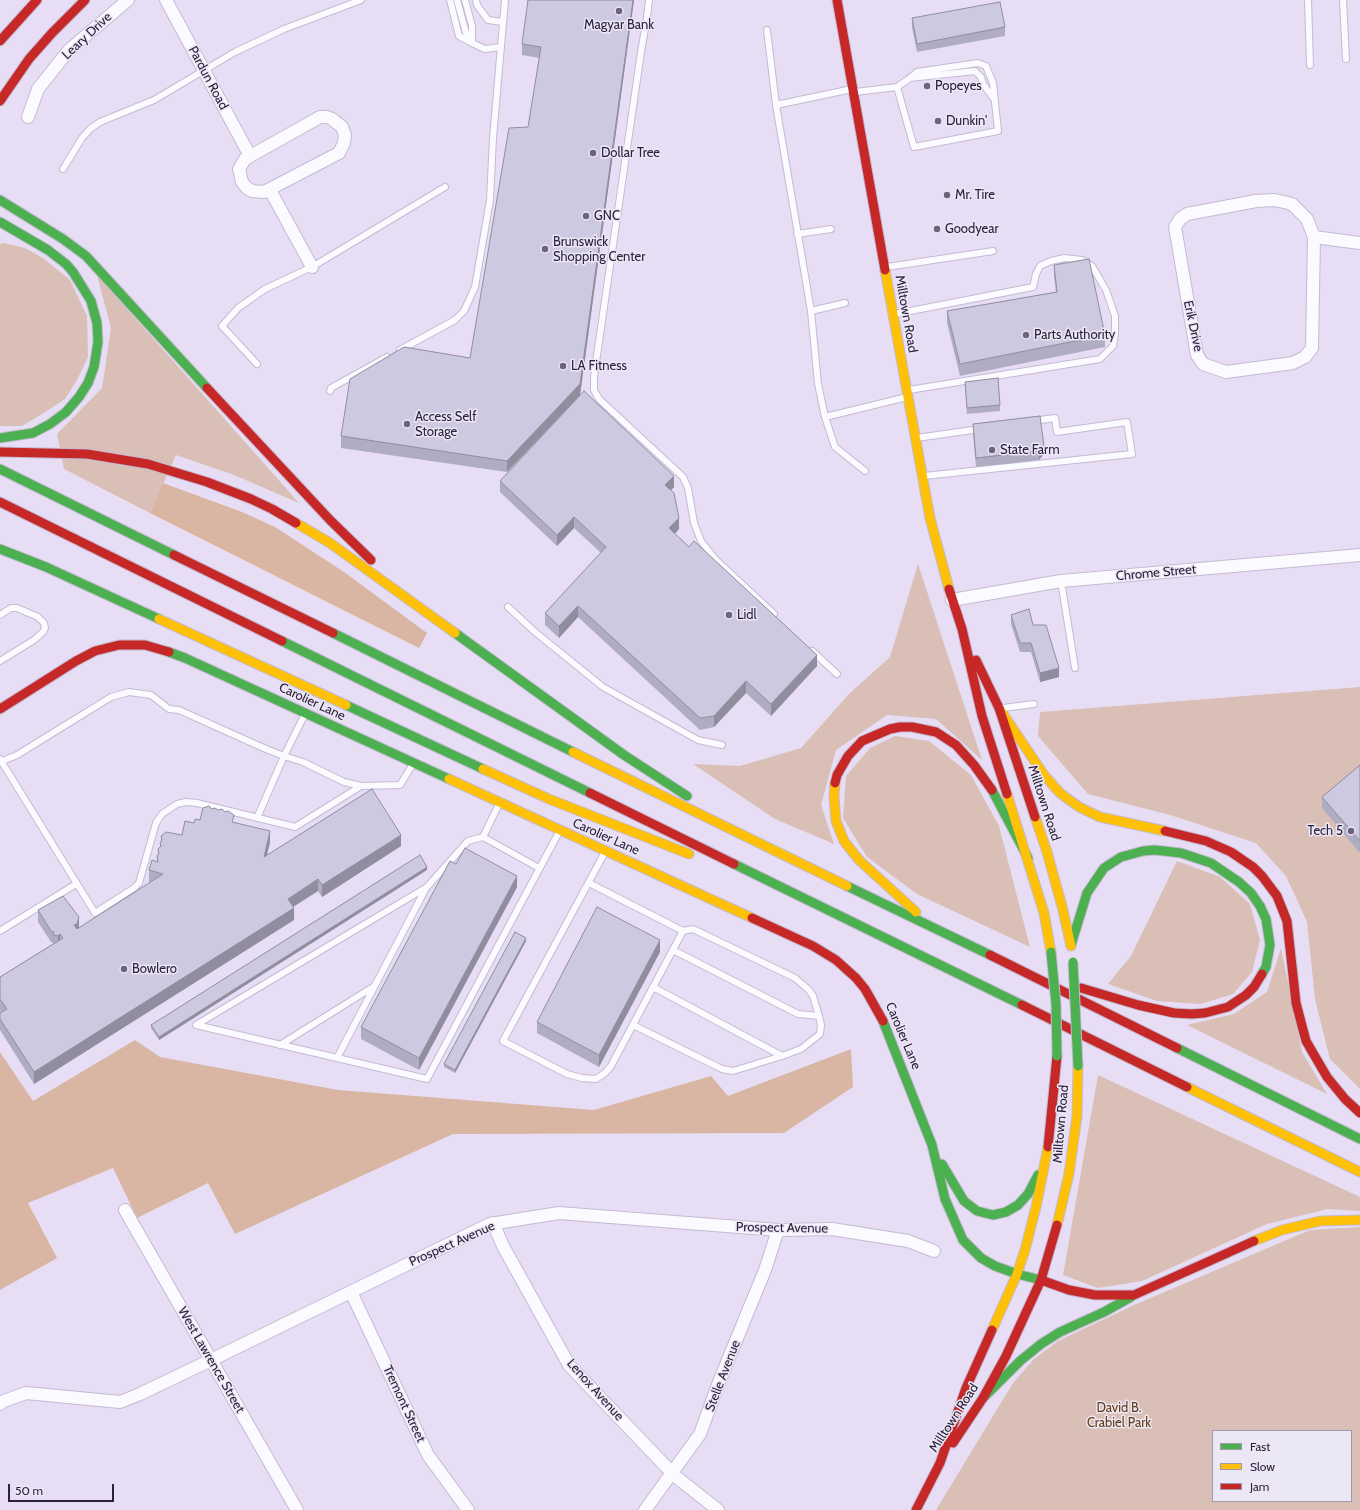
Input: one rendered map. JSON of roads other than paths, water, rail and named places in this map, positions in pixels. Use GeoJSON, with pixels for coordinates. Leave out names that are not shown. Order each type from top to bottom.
{"type":"FeatureCollection","features":[{"type":"Feature","properties":{"kind":"main road"},"geometry":{"type":"LineString","coordinates":[[0,41],[37,0]]}},
{"type":"Feature","properties":{"kind":"main road"},"geometry":{"type":"LineString","coordinates":[[0,101],[29,60],[52,33],[85,0]]}},
{"type":"Feature","properties":{"kind":"main road","name":"Milltown Road"},"geometry":{"type":"LineString","coordinates":[[837,0],[930,518],[952,600],[962,630],[982,716],[1028,858],[1044,913],[1051,952],[1056,1004],[1057,1056],[1050,1130],[1046,1159],[1034,1215],[1017,1274],[966,1388],[940,1463]]}},
{"type":"Feature","properties":{"kind":"main road"},"geometry":{"type":"LineString","coordinates":[[0,200],[63,239],[96,265],[308,497],[427,613]]}},
{"type":"Feature","properties":{"kind":"main road"},"geometry":{"type":"LineString","coordinates":[[0,222],[48,250],[66,264],[83,286],[95,312],[98,334],[98,351],[88,383],[79,397],[66,412],[50,424],[33,433],[0,438]]}},
{"type":"Feature","properties":{"kind":"main road"},"geometry":{"type":"LineString","coordinates":[[5,236],[28,239]]}},
{"type":"Feature","properties":{"kind":"main road"},"geometry":{"type":"LineString","coordinates":[[0,452],[66,452],[127,460],[179,472],[233,492],[272,509],[330,544],[624,755],[768,848]]}},
{"type":"Feature","properties":{"kind":"main road"},"geometry":{"type":"LineString","coordinates":[[0,469],[768,848],[1028,973],[1360,1139]]}},
{"type":"Feature","properties":{"kind":"main road"},"geometry":{"type":"LineString","coordinates":[[0,502],[1360,1172]]}},
{"type":"Feature","properties":{"kind":"main road"},"geometry":{"type":"LineString","coordinates":[[0,549],[46,567],[549,799],[697,858]]}},
{"type":"Feature","properties":{"kind":"main road","name":"Milltown Road"},"geometry":{"type":"LineString","coordinates":[[940,1463],[983,1398],[1009,1350],[1041,1280],[1056,1230],[1070,1174],[1077,1116],[1078,1066],[1073,962],[1071,945],[1063,910],[1051,865],[999,708],[962,630]]}},
{"type":"Feature","properties":{"kind":"main road","name":"Carolier Lane"},"geometry":{"type":"LineString","coordinates":[[0,709],[85,656],[106,648],[133,645],[158,648],[171,652],[813,946],[836,960],[847,969],[865,989],[881,1015],[932,1145],[945,1199],[963,1240],[974,1252],[988,1263],[1017,1274],[1041,1280],[1069,1290],[1094,1295],[1134,1295]]}},
{"type":"Feature","properties":{"kind":"main road"},"geometry":{"type":"LineString","coordinates":[[999,708],[1044,774],[1060,793],[1079,807],[1100,817],[1178,833],[1206,841],[1231,852],[1253,867],[1262,876],[1277,896],[1287,921],[1296,1003],[1306,1041],[1327,1077],[1345,1099],[1360,1113]]}},
{"type":"Feature","properties":{"kind":"main road"},"geometry":{"type":"LineString","coordinates":[[932,927],[859,860],[844,842],[840,832],[834,809],[834,786],[842,765],[848,756],[862,742],[880,732],[900,727],[925,729],[936,732],[946,738],[965,754],[983,777],[1028,858]]}},
{"type":"Feature","properties":{"kind":"main road"},"geometry":{"type":"LineString","coordinates":[[1028,973],[1156,1010],[1192,1014],[1205,1013],[1228,1007],[1246,996],[1254,987],[1266,967],[1270,946],[1269,932],[1263,912],[1251,893],[1239,882],[1210,863],[1181,853],[1155,850],[1132,853],[1121,857],[1104,868],[1087,893],[1071,945]]}},
{"type":"Feature","properties":{"kind":"main road"},"geometry":{"type":"LineString","coordinates":[[712,864],[830,910]]}},
{"type":"Feature","properties":{"kind":"main road"},"geometry":{"type":"LineString","coordinates":[[932,1145],[964,1201],[977,1211],[993,1215],[1011,1210],[1028,1194],[1046,1159]]}},
{"type":"Feature","properties":{"kind":"main road"},"geometry":{"type":"LineString","coordinates":[[983,1398],[1020,1361],[1041,1344],[1060,1332],[1104,1312],[1134,1295],[1251,1242],[1282,1230],[1320,1221],[1360,1220]]}},
{"type":"Feature","properties":{"kind":"main road"},"geometry":{"type":"LineString","coordinates":[[916,1510],[940,1463]]}},
{"type":"Feature","properties":{"kind":"street","name":"Leary Drive"},"geometry":{"type":"LineString","coordinates":[[28,117],[38,89],[69,50],[128,0]]}},
{"type":"Feature","properties":{"kind":"street","name":"Pardun Road"},"geometry":{"type":"LineString","coordinates":[[166,0],[250,156]]}},
{"type":"Feature","properties":{"kind":"street"},"geometry":{"type":"LineString","coordinates":[[320,117],[332,119],[342,127],[345,135],[344,143],[339,152],[264,192],[252,191],[242,182],[239,169],[245,159],[250,156],[320,117]]}},
{"type":"Feature","properties":{"kind":"street"},"geometry":{"type":"LineString","coordinates":[[270,190],[312,267]]}},
{"type":"Feature","properties":{"kind":"street","name":"Erik Drive"},"geometry":{"type":"LineString","coordinates":[[1275,200],[1292,204],[1307,219],[1314,238],[1312,348],[1305,357],[1293,363],[1226,372],[1203,364],[1197,355],[1176,236],[1175,227],[1180,218],[1186,214],[1256,201],[1275,200]]}},
{"type":"Feature","properties":{"kind":"street"},"geometry":{"type":"LineString","coordinates":[[1314,238],[1360,243]]}},
{"type":"Feature","properties":{"kind":"street","name":"Chrome Street"},"geometry":{"type":"LineString","coordinates":[[952,600],[1061,582],[1360,555]]}},
{"type":"Feature","properties":{"kind":"street","name":"West Lawrence Street"},"geometry":{"type":"LineString","coordinates":[[125,1210],[297,1510]]}},
{"type":"Feature","properties":{"kind":"street","name":"Prospect Avenue"},"geometry":{"type":"LineString","coordinates":[[0,1404],[4,1401],[26,1393],[120,1402],[211,1360],[493,1223],[559,1213],[778,1230],[832,1228],[908,1241],[934,1251]]}},
{"type":"Feature","properties":{"kind":"street","name":"Lenox Avenue"},"geometry":{"type":"LineString","coordinates":[[493,1223],[503,1246],[569,1364],[672,1473],[718,1510]]}},
{"type":"Feature","properties":{"kind":"street","name":"Stelle Avenue"},"geometry":{"type":"LineString","coordinates":[[646,1510],[700,1434],[719,1382],[765,1270],[778,1230]]}},
{"type":"Feature","properties":{"kind":"street","name":"Tremont Street"},"geometry":{"type":"LineString","coordinates":[[351,1292],[428,1455],[468,1510]]}},
{"type":"Feature","properties":{"kind":"lane"},"geometry":{"type":"LineString","coordinates":[[63,169],[82,138],[100,122],[154,100],[235,52],[284,29],[361,0]]}},
{"type":"Feature","properties":{"kind":"lane"},"geometry":{"type":"LineString","coordinates":[[450,0],[459,36],[485,49],[501,47]]}},
{"type":"Feature","properties":{"kind":"lane"},"geometry":{"type":"LineString","coordinates":[[457,0],[466,33],[472,43]]}},
{"type":"Feature","properties":{"kind":"lane"},"geometry":{"type":"LineString","coordinates":[[465,0],[472,26],[472,43]]}},
{"type":"Feature","properties":{"kind":"lane"},"geometry":{"type":"LineString","coordinates":[[476,0],[477,5],[488,20],[503,22]]}},
{"type":"Feature","properties":{"kind":"lane"},"geometry":{"type":"LineString","coordinates":[[330,391],[331,388],[455,320],[464,311],[475,287],[490,200],[493,138],[505,0]]}},
{"type":"Feature","properties":{"kind":"lane"},"geometry":{"type":"LineString","coordinates":[[649,0],[594,376],[594,390],[599,399],[683,477],[688,488],[694,523],[701,542],[716,560],[779,620]]}},
{"type":"Feature","properties":{"kind":"lane"},"geometry":{"type":"LineString","coordinates":[[1308,0],[1310,65]]}},
{"type":"Feature","properties":{"kind":"lane"},"geometry":{"type":"LineString","coordinates":[[1343,0],[1346,59]]}},
{"type":"Feature","properties":{"kind":"lane"},"geometry":{"type":"LineString","coordinates":[[767,30],[776,105],[811,311],[818,384],[825,417],[835,447],[865,471]]}},
{"type":"Feature","properties":{"kind":"lane"},"geometry":{"type":"LineString","coordinates":[[776,105],[853,90],[897,87],[917,72],[978,63],[986,66],[993,83],[998,132],[914,147],[897,87]]}},
{"type":"Feature","properties":{"kind":"lane"},"geometry":{"type":"LineString","coordinates":[[910,78],[975,71],[981,77],[983,84],[995,100]]}},
{"type":"Feature","properties":{"kind":"lane"},"geometry":{"type":"LineString","coordinates":[[257,364],[222,326],[238,308],[265,289],[312,267],[445,187]]}},
{"type":"Feature","properties":{"kind":"lane"},"geometry":{"type":"LineString","coordinates":[[797,234],[831,229]]}},
{"type":"Feature","properties":{"kind":"lane"},"geometry":{"type":"LineString","coordinates":[[885,267],[993,251]]}},
{"type":"Feature","properties":{"kind":"lane"},"geometry":{"type":"LineString","coordinates":[[825,417],[907,393],[1100,359],[1113,346],[1115,333],[1115,316],[1106,290],[1092,266],[1082,260],[1064,258],[1051,261],[1040,266],[1036,274],[1033,287],[893,314]]}},
{"type":"Feature","properties":{"kind":"lane"},"geometry":{"type":"LineString","coordinates":[[811,311],[845,303]]}},
{"type":"Feature","properties":{"kind":"lane"},"geometry":{"type":"LineString","coordinates":[[922,476],[1132,454],[1127,422],[1057,432],[1055,418],[1024,422]]}},
{"type":"Feature","properties":{"kind":"lane"},"geometry":{"type":"LineString","coordinates":[[915,438],[985,428]]}},
{"type":"Feature","properties":{"kind":"lane"},"geometry":{"type":"LineString","coordinates":[[1061,582],[1075,668]]}},
{"type":"Feature","properties":{"kind":"lane"},"geometry":{"type":"LineString","coordinates":[[508,607],[535,632],[603,687],[698,740],[722,745]]}},
{"type":"Feature","properties":{"kind":"lane"},"geometry":{"type":"LineString","coordinates":[[0,615],[11,608],[17,608],[38,617],[44,623],[46,628],[34,640],[0,661]]}},
{"type":"Feature","properties":{"kind":"lane"},"geometry":{"type":"LineString","coordinates":[[807,646],[837,674]]}},
{"type":"Feature","properties":{"kind":"lane"},"geometry":{"type":"LineString","coordinates":[[361,786],[295,827],[197,803],[186,802],[176,804],[162,814],[156,823],[139,884],[95,913],[0,760],[17,755],[111,697],[128,692],[151,695],[169,709],[179,710],[266,750],[303,762],[344,782],[361,786],[400,786],[414,763]]}},
{"type":"Feature","properties":{"kind":"lane"},"geometry":{"type":"LineString","coordinates":[[999,708],[1034,704]]}},
{"type":"Feature","properties":{"kind":"lane"},"geometry":{"type":"LineString","coordinates":[[257,818],[284,756],[305,713]]}},
{"type":"Feature","properties":{"kind":"lane"},"geometry":{"type":"LineString","coordinates":[[483,837],[500,802]]}},
{"type":"Feature","properties":{"kind":"lane"},"geometry":{"type":"LineString","coordinates":[[427,887],[196,1025],[427,1079],[560,830]]}},
{"type":"Feature","properties":{"kind":"lane"},"geometry":{"type":"LineString","coordinates":[[337,1058],[427,887],[468,841],[483,837],[539,868]]}},
{"type":"Feature","properties":{"kind":"lane"},"geometry":{"type":"LineString","coordinates":[[606,851],[503,1041],[567,1074],[582,1078],[596,1079],[605,1073],[611,1066],[683,931]]}},
{"type":"Feature","properties":{"kind":"lane"},"geometry":{"type":"LineString","coordinates":[[589,883],[683,931],[693,930],[796,978],[810,990],[821,1025],[820,1034],[801,1049],[733,1071],[722,1069],[633,1025]]}},
{"type":"Feature","properties":{"kind":"lane"},"geometry":{"type":"LineString","coordinates":[[0,931],[76,884]]}},
{"type":"Feature","properties":{"kind":"lane"},"geometry":{"type":"LineString","coordinates":[[673,950],[798,1014],[819,1016]]}},
{"type":"Feature","properties":{"kind":"lane"},"geometry":{"type":"LineString","coordinates":[[280,1045],[375,986]]}},
{"type":"Feature","properties":{"kind":"lane"},"geometry":{"type":"LineString","coordinates":[[653,987],[782,1056]]}},
{"type":"Feature","properties":{"kind":"place","name":"Magyar Bank"},"geometry":{"type":"Point","coordinates":[619,11]}},
{"type":"Feature","properties":{"kind":"place","name":"Popeyes"},"geometry":{"type":"Point","coordinates":[927,86]}},
{"type":"Feature","properties":{"kind":"place","name":"Dunkin'"},"geometry":{"type":"Point","coordinates":[938,121]}},
{"type":"Feature","properties":{"kind":"place","name":"Dollar Tree"},"geometry":{"type":"Point","coordinates":[593,153]}},
{"type":"Feature","properties":{"kind":"place","name":"Mr. Tire"},"geometry":{"type":"Point","coordinates":[947,195]}},
{"type":"Feature","properties":{"kind":"place","name":"GNC"},"geometry":{"type":"Point","coordinates":[586,216]}},
{"type":"Feature","properties":{"kind":"place","name":"Goodyear"},"geometry":{"type":"Point","coordinates":[937,229]}},
{"type":"Feature","properties":{"kind":"place","name":"Brunswick Shopping Center"},"geometry":{"type":"Point","coordinates":[545,249]}},
{"type":"Feature","properties":{"kind":"place","name":"Parts Authority"},"geometry":{"type":"Point","coordinates":[1026,335]}},
{"type":"Feature","properties":{"kind":"place","name":"LA Fitness"},"geometry":{"type":"Point","coordinates":[563,366]}},
{"type":"Feature","properties":{"kind":"place","name":"Access Self Storage"},"geometry":{"type":"Point","coordinates":[407,424]}},
{"type":"Feature","properties":{"kind":"place","name":"State Farm"},"geometry":{"type":"Point","coordinates":[992,450]}},
{"type":"Feature","properties":{"kind":"place","name":"Lidl"},"geometry":{"type":"Point","coordinates":[729,615]}},
{"type":"Feature","properties":{"kind":"place","name":"Tech 5"},"geometry":{"type":"Point","coordinates":[1351,831]}},
{"type":"Feature","properties":{"kind":"place","name":"Bowlero"},"geometry":{"type":"Point","coordinates":[124,969]}},
{"type":"Feature","properties":{"kind":"park label","name":"David B. Crabiel Park"},"geometry":{"type":"Point","coordinates":[1119,1416]}}]}
